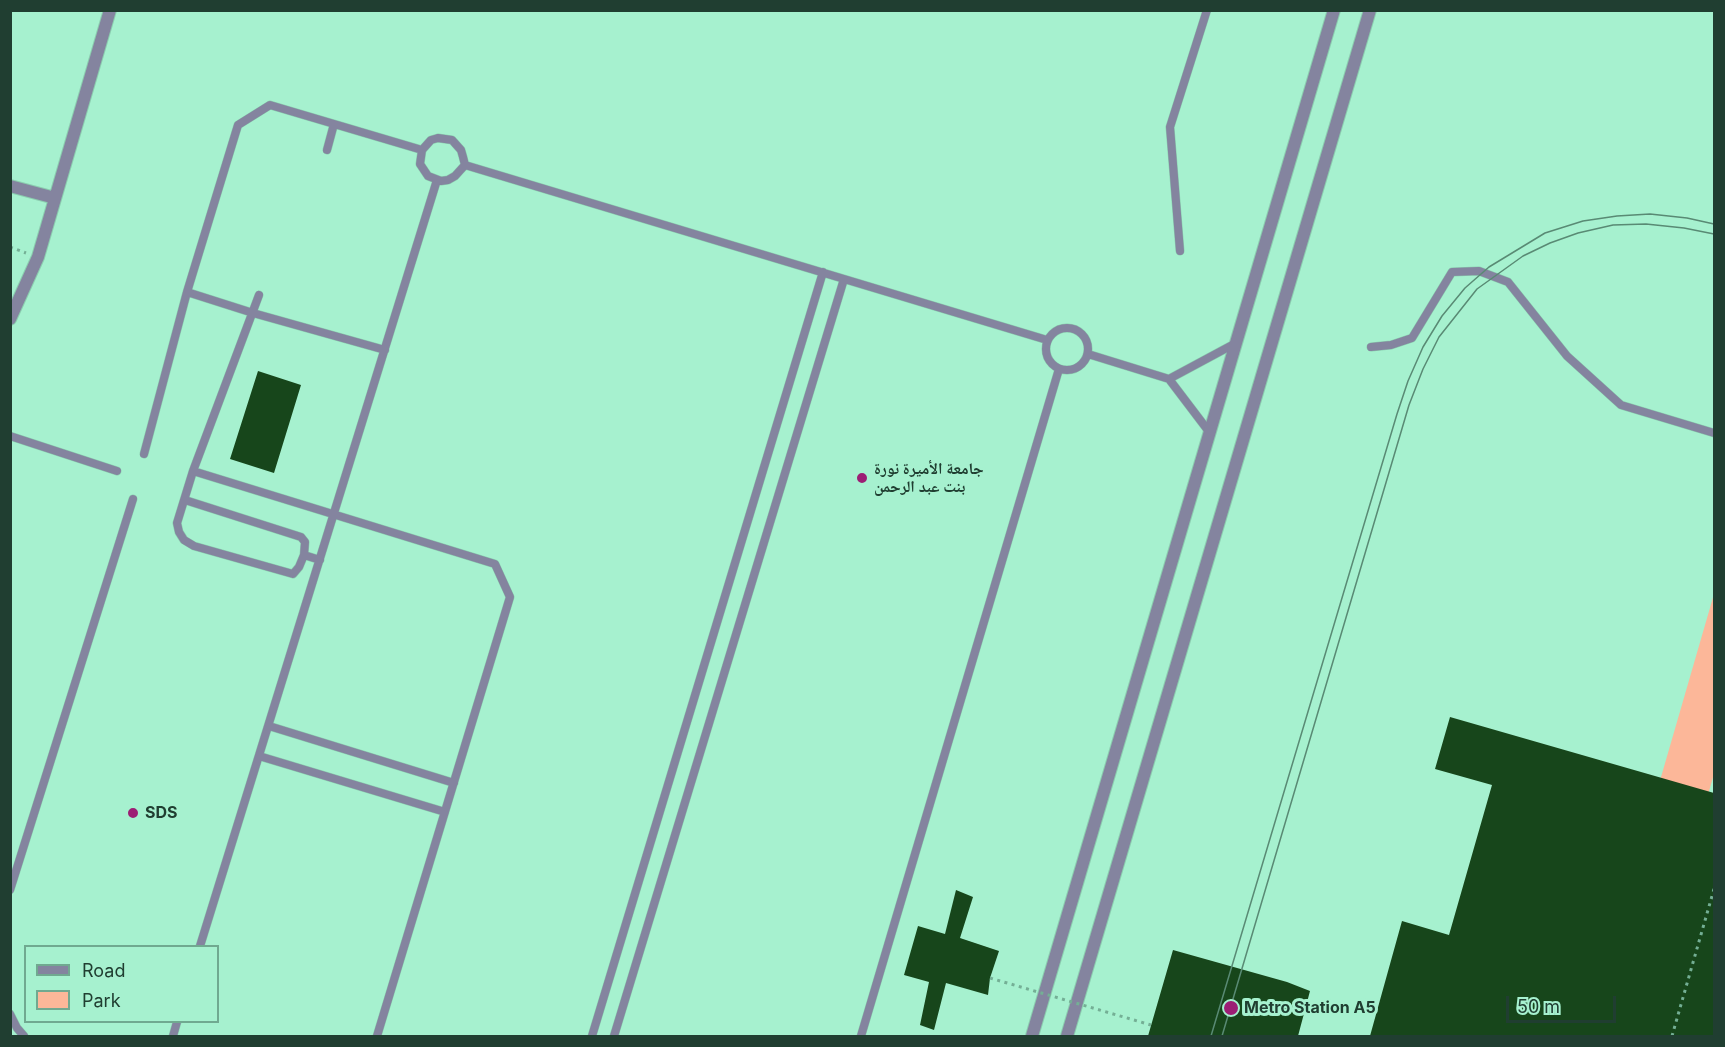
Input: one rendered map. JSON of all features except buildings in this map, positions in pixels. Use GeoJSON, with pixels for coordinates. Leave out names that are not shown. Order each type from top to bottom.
{"type":"FeatureCollection","features":[{"type":"Feature","properties":{"kind":"street"},"geometry":{"type":"LineString","coordinates":[[10,319],[38,257],[110,10]]}},
{"type":"Feature","properties":{"kind":"street"},"geometry":{"type":"LineString","coordinates":[[1032,1036],[1334,10]]}},
{"type":"Feature","properties":{"kind":"street"},"geometry":{"type":"LineString","coordinates":[[1067,1036],[1370,10]]}},
{"type":"Feature","properties":{"kind":"street"},"geometry":{"type":"LineString","coordinates":[[10,186],[55,198]]}},
{"type":"Feature","properties":{"kind":"lane"},"geometry":{"type":"LineString","coordinates":[[1179,251],[1170,127],[1207,10]]}},
{"type":"Feature","properties":{"kind":"lane"},"geometry":{"type":"LineString","coordinates":[[144,454],[187,292],[238,125],[270,105],[422,150]]}},
{"type":"Feature","properties":{"kind":"lane"},"geometry":{"type":"LineString","coordinates":[[327,150],[333,124]]}},
{"type":"Feature","properties":{"kind":"lane"},"geometry":{"type":"LineString","coordinates":[[445,138],[457,144],[465,165],[448,180],[437,180],[423,171],[420,164],[422,150],[431,140],[445,138]]}},
{"type":"Feature","properties":{"kind":"lane"},"geometry":{"type":"LineString","coordinates":[[465,165],[1047,340]]}},
{"type":"Feature","properties":{"kind":"lane"},"geometry":{"type":"LineString","coordinates":[[200,945],[437,180]]}},
{"type":"Feature","properties":{"kind":"lane"},"geometry":{"type":"LineString","coordinates":[[1371,347],[1391,345],[1412,338],[1452,272],[1479,271],[1508,282],[1567,356],[1621,405],[1714,433]]}},
{"type":"Feature","properties":{"kind":"lane"},"geometry":{"type":"LineString","coordinates":[[592,1036],[823,272]]}},
{"type":"Feature","properties":{"kind":"lane"},"geometry":{"type":"LineString","coordinates":[[614,1036],[844,279]]}},
{"type":"Feature","properties":{"kind":"lane"},"geometry":{"type":"LineString","coordinates":[[187,292],[385,350]]}},
{"type":"Feature","properties":{"kind":"lane"},"geometry":{"type":"LineString","coordinates":[[185,500],[301,537],[305,542],[304,555],[299,567],[293,574],[194,546],[184,540],[177,523],[194,471],[259,295]]}},
{"type":"Feature","properties":{"kind":"lane"},"geometry":{"type":"LineString","coordinates":[[1070,327],[1082,334],[1086,340],[1088,354],[1085,360],[1074,369],[1059,369],[1053,366],[1046,354],[1047,340],[1056,330],[1070,327]]}},
{"type":"Feature","properties":{"kind":"lane"},"geometry":{"type":"LineString","coordinates":[[1169,379],[1236,343]]}},
{"type":"Feature","properties":{"kind":"lane"},"geometry":{"type":"LineString","coordinates":[[1088,354],[1169,379],[1210,433]]}},
{"type":"Feature","properties":{"kind":"lane"},"geometry":{"type":"LineString","coordinates":[[861,1036],[1059,369]]}},
{"type":"Feature","properties":{"kind":"lane"},"geometry":{"type":"LineString","coordinates":[[10,436],[117,471]]}},
{"type":"Feature","properties":{"kind":"lane"},"geometry":{"type":"LineString","coordinates":[[194,471],[495,564],[510,597],[377,1036]]}},
{"type":"Feature","properties":{"kind":"lane"},"geometry":{"type":"LineString","coordinates":[[10,890],[133,499]]}},
{"type":"Feature","properties":{"kind":"lane"},"geometry":{"type":"LineString","coordinates":[[304,555],[320,560]]}},
{"type":"Feature","properties":{"kind":"lane"},"geometry":{"type":"LineString","coordinates":[[269,726],[454,783]]}},
{"type":"Feature","properties":{"kind":"lane"},"geometry":{"type":"LineString","coordinates":[[259,756],[445,812]]}},
{"type":"Feature","properties":{"kind":"lane"},"geometry":{"type":"LineString","coordinates":[[10,1014],[24,1036]]}},
{"type":"Feature","properties":{"kind":"path"},"geometry":{"type":"LineString","coordinates":[[1672,1036],[1714,889]]}},
{"type":"Feature","properties":{"kind":"path"},"geometry":{"type":"LineString","coordinates":[[990,978],[1151,1025]]}},
{"type":"Feature","properties":{"kind":"green space"},"geometry":{"type":"Polygon","coordinates":[[[1714,594],[1714,774],[1707,798],[1659,784],[1714,594]]]}},
{"type":"Feature","properties":{"kind":"tram line"},"geometry":{"type":"LineString","coordinates":[[1211,1036],[1397,414],[1423,347],[1442,316],[1465,288],[1489,267],[1545,233],[1583,221],[1650,214],[1714,224]]}},
{"type":"Feature","properties":{"kind":"tram line"},"geometry":{"type":"LineString","coordinates":[[1222,1036],[1409,405],[1439,337],[1477,289],[1523,256],[1550,243],[1578,233],[1613,225],[1646,224],[1714,234]]}},
{"type":"Feature","properties":{"kind":"place","name":"جامعة الأميرة نورة بنت عبد الرحمن"},"geometry":{"type":"Point","coordinates":[862,478]}},
{"type":"Feature","properties":{"kind":"place","name":"SDS"},"geometry":{"type":"Point","coordinates":[133,813]}},
{"type":"Feature","properties":{"kind":"place","name":"Metro Station A5"},"geometry":{"type":"Point","coordinates":[1231,1008]}}]}
